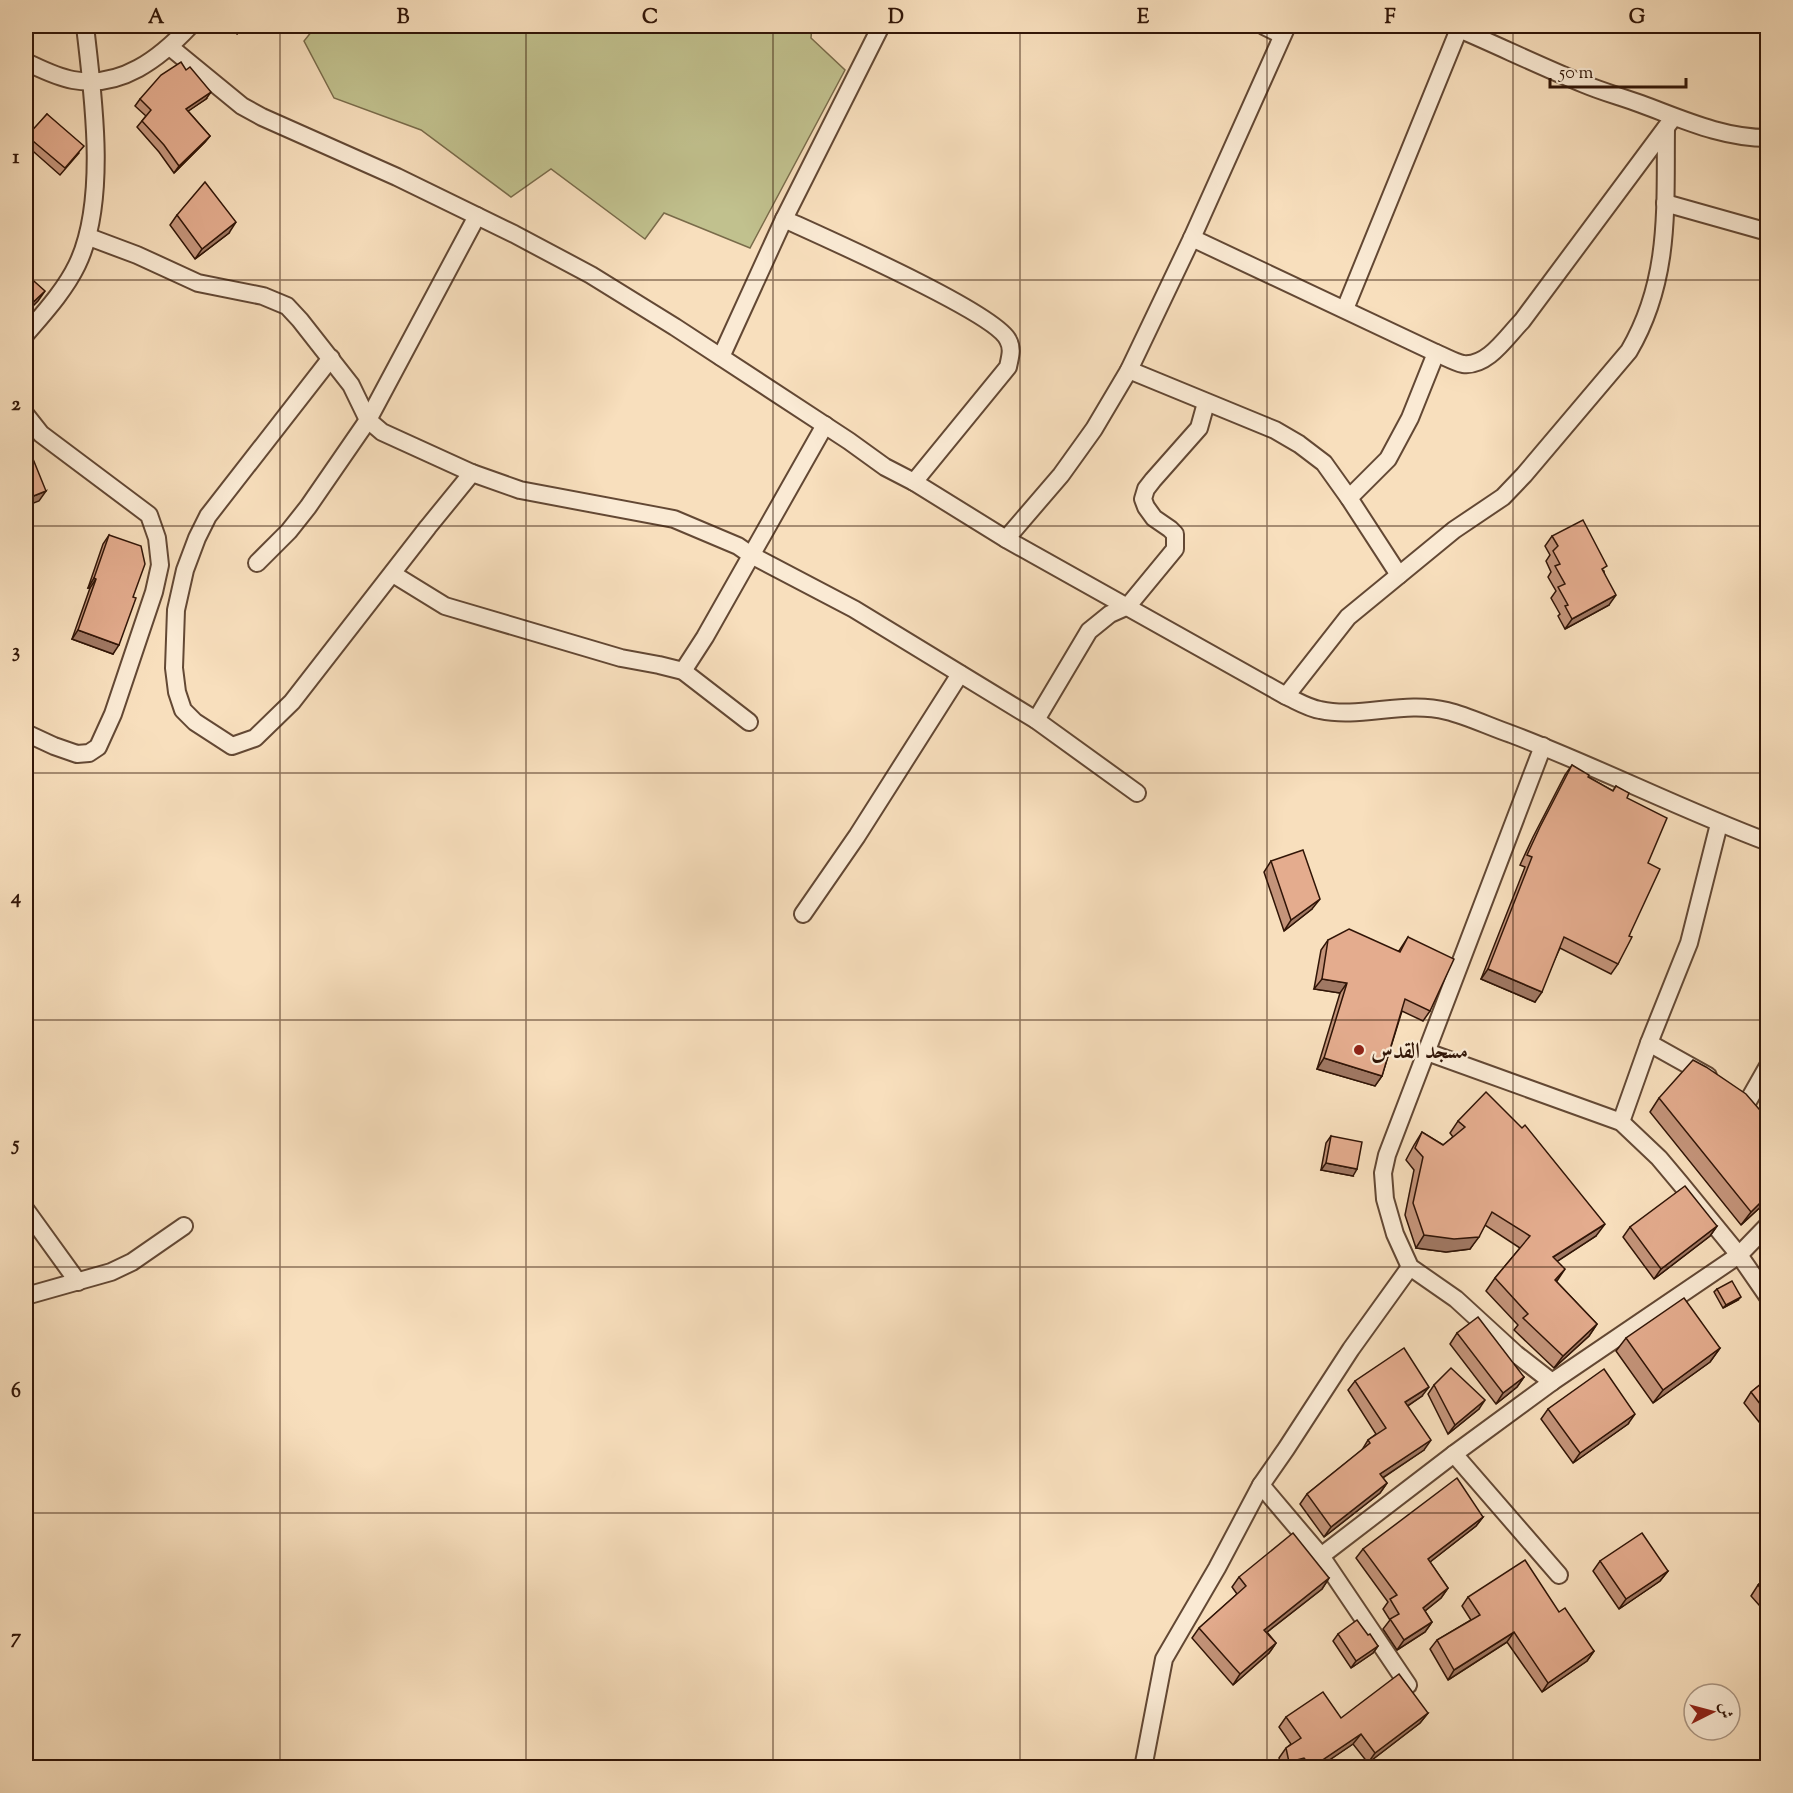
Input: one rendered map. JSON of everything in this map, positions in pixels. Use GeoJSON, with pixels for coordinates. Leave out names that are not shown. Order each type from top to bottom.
{"type":"FeatureCollection","features":[{"type":"Feature","properties":{"kind":"street"},"geometry":{"type":"LineString","coordinates":[[26,334],[77,266],[89,237],[96,180],[91,81],[85,26]]}},
{"type":"Feature","properties":{"kind":"street"},"geometry":{"type":"LineString","coordinates":[[26,62],[74,80],[91,81],[124,76],[139,69],[170,47],[190,26]]}},
{"type":"Feature","properties":{"kind":"street"},"geometry":{"type":"LineString","coordinates":[[721,357],[784,219],[881,26]]}},
{"type":"Feature","properties":{"kind":"street"},"geometry":{"type":"LineString","coordinates":[[1006,538],[1061,475],[1094,429],[1129,370],[1192,238],[1284,30],[1264,26]]}},
{"type":"Feature","properties":{"kind":"street"},"geometry":{"type":"LineString","coordinates":[[1345,309],[1457,27],[1586,85],[1642,104],[1670,123],[1767,138]]}},
{"type":"Feature","properties":{"kind":"street"},"geometry":{"type":"LineString","coordinates":[[170,47],[218,88],[252,112],[397,177],[591,275],[721,357],[885,467],[1286,696],[1318,710],[1342,712],[1423,707],[1447,711],[1542,746],[1719,824],[1767,842]]}},
{"type":"Feature","properties":{"kind":"street"},"geometry":{"type":"LineString","coordinates":[[1192,238],[1436,353],[1463,364],[1478,362],[1492,354],[1504,338],[1522,321],[1670,123]]}},
{"type":"Feature","properties":{"kind":"street"},"geometry":{"type":"LineString","coordinates":[[1286,696],[1348,617],[1454,530],[1503,497],[1629,351],[1642,328],[1658,283],[1665,228],[1670,123]]}},
{"type":"Feature","properties":{"kind":"street"},"geometry":{"type":"LineString","coordinates":[[1665,203],[1767,232]]}},
{"type":"Feature","properties":{"kind":"street"},"geometry":{"type":"LineString","coordinates":[[257,563],[289,531],[308,507],[368,420],[477,216]]}},
{"type":"Feature","properties":{"kind":"street"},"geometry":{"type":"LineString","coordinates":[[784,219],[963,304],[1008,338],[1012,352],[1008,367],[914,482]]}},
{"type":"Feature","properties":{"kind":"street"},"geometry":{"type":"LineString","coordinates":[[89,237],[137,255],[198,283],[263,296],[287,306],[351,385],[368,420],[382,432],[472,473],[520,490],[674,519],[738,546],[854,609],[1036,720],[1137,793]]}},
{"type":"Feature","properties":{"kind":"street"},"geometry":{"type":"LineString","coordinates":[[1349,498],[1388,459],[1410,418],[1436,353]]}},
{"type":"Feature","properties":{"kind":"street"},"geometry":{"type":"LineString","coordinates":[[331,358],[221,498],[197,538],[185,570],[176,610],[174,668],[177,692],[183,710],[195,722],[228,745],[237,746],[255,738],[292,702],[428,526],[472,473]]}},
{"type":"Feature","properties":{"kind":"street"},"geometry":{"type":"LineString","coordinates":[[1129,370],[1275,430],[1299,444],[1324,463],[1399,575]]}},
{"type":"Feature","properties":{"kind":"street"},"geometry":{"type":"LineString","coordinates":[[1036,720],[1089,631],[1110,614],[1128,606],[1175,549],[1175,534],[1154,518],[1143,499],[1146,489],[1199,428],[1206,403]]}},
{"type":"Feature","properties":{"kind":"street"},"geometry":{"type":"LineString","coordinates":[[26,415],[41,434],[149,515],[157,538],[160,565],[154,592],[113,714],[98,747],[89,753],[77,754],[26,733]]}},
{"type":"Feature","properties":{"kind":"street"},"geometry":{"type":"LineString","coordinates":[[682,671],[705,637],[825,425]]}},
{"type":"Feature","properties":{"kind":"street"},"geometry":{"type":"LineString","coordinates":[[393,574],[445,606],[621,658],[659,664],[682,671],[749,722]]}},
{"type":"Feature","properties":{"kind":"street"},"geometry":{"type":"LineString","coordinates":[[803,914],[857,836],[960,674]]}},
{"type":"Feature","properties":{"kind":"street"},"geometry":{"type":"LineString","coordinates":[[1542,746],[1387,1155],[1383,1173],[1387,1208],[1395,1234],[1410,1267],[1456,1299],[1516,1354],[1552,1382]]}},
{"type":"Feature","properties":{"kind":"street"},"geometry":{"type":"LineString","coordinates":[[1621,1122],[1649,1043],[1689,943],[1719,824]]}},
{"type":"Feature","properties":{"kind":"street"},"geometry":{"type":"LineString","coordinates":[[1649,1043],[1720,1084]]}},
{"type":"Feature","properties":{"kind":"street"},"geometry":{"type":"LineString","coordinates":[[1426,1052],[1621,1122],[1659,1158],[1739,1255],[1767,1297]]}},
{"type":"Feature","properties":{"kind":"street"},"geometry":{"type":"LineString","coordinates":[[1761,1113],[1742,1100],[1767,1066]]}},
{"type":"Feature","properties":{"kind":"street"},"geometry":{"type":"LineString","coordinates":[[26,1210],[78,1282]]}},
{"type":"Feature","properties":{"kind":"street"},"geometry":{"type":"LineString","coordinates":[[1321,1556],[1552,1382],[1739,1255],[1767,1225]]}},
{"type":"Feature","properties":{"kind":"street"},"geometry":{"type":"LineString","coordinates":[[26,1296],[111,1272],[132,1262],[184,1226]]}},
{"type":"Feature","properties":{"kind":"street"},"geometry":{"type":"LineString","coordinates":[[1143,1767],[1164,1659],[1217,1568],[1261,1485],[1287,1449],[1351,1349],[1410,1267]]}},
{"type":"Feature","properties":{"kind":"street"},"geometry":{"type":"LineString","coordinates":[[1454,1454],[1559,1575]]}},
{"type":"Feature","properties":{"kind":"street"},"geometry":{"type":"LineString","coordinates":[[1261,1485],[1321,1556],[1408,1684]]}},
{"type":"Feature","properties":{"kind":"green space"},"geometry":{"type":"Polygon","coordinates":[[[316,26],[812,26],[811,38],[845,70],[750,248],[664,213],[645,239],[551,169],[511,197],[421,130],[334,98],[304,41],[316,26]]]}},
{"type":"Feature","properties":{"kind":"building"},"geometry":{"type":"Polygon","coordinates":[[[26,26],[33,26],[26,44],[26,26]]]}},
{"type":"Feature","properties":{"kind":"building"},"geometry":{"type":"Polygon","coordinates":[[[181,62],[186,70],[190,67],[211,92],[186,109],[210,136],[179,166],[142,121],[151,110],[140,99],[161,75],[181,62]]]}},
{"type":"Feature","properties":{"kind":"building"},"geometry":{"type":"Polygon","coordinates":[[[47,114],[84,146],[65,168],[27,136],[47,114]]]}},
{"type":"Feature","properties":{"kind":"building"},"geometry":{"type":"Polygon","coordinates":[[[205,182],[236,222],[202,249],[177,215],[205,182]]]}},
{"type":"Feature","properties":{"kind":"building"},"geometry":{"type":"Polygon","coordinates":[[[26,274],[45,291],[26,309],[26,274]]]}},
{"type":"Feature","properties":{"kind":"building"},"geometry":{"type":"Polygon","coordinates":[[[31,454],[46,491],[26,499],[26,456],[31,454]]]}},
{"type":"Feature","properties":{"kind":"building"},"geometry":{"type":"Polygon","coordinates":[[[1583,520],[1607,566],[1602,569],[1616,595],[1572,619],[1565,606],[1568,605],[1558,587],[1565,584],[1555,566],[1560,564],[1553,551],[1558,546],[1552,536],[1583,520]]]}},
{"type":"Feature","properties":{"kind":"building"},"geometry":{"type":"Polygon","coordinates":[[[109,535],[141,546],[145,564],[133,597],[136,598],[119,645],[78,630],[109,535]]]}},
{"type":"Feature","properties":{"kind":"building"},"geometry":{"type":"Polygon","coordinates":[[[1572,765],[1613,791],[1616,786],[1629,793],[1627,798],[1667,818],[1648,863],[1660,869],[1629,936],[1632,937],[1618,964],[1564,937],[1542,992],[1488,969],[1532,857],[1527,855],[1572,765]]]}},
{"type":"Feature","properties":{"kind":"building"},"geometry":{"type":"Polygon","coordinates":[[[1303,850],[1320,899],[1291,920],[1271,861],[1303,850]]]}},
{"type":"Feature","properties":{"kind":"building"},"geometry":{"type":"Polygon","coordinates":[[[1349,929],[1400,952],[1408,937],[1454,959],[1430,1011],[1405,999],[1382,1076],[1324,1058],[1347,983],[1322,979],[1328,940],[1349,929]]]}},
{"type":"Feature","properties":{"kind":"building"},"geometry":{"type":"Polygon","coordinates":[[[1693,1060],[1746,1094],[1765,1116],[1760,1139],[1767,1148],[1767,1196],[1751,1212],[1659,1098],[1693,1060]]]}},
{"type":"Feature","properties":{"kind":"building"},"geometry":{"type":"Polygon","coordinates":[[[1486,1092],[1522,1128],[1525,1125],[1605,1224],[1553,1257],[1565,1269],[1555,1280],[1597,1324],[1563,1356],[1523,1318],[1528,1314],[1495,1278],[1530,1236],[1492,1212],[1479,1237],[1454,1239],[1424,1235],[1413,1203],[1423,1157],[1415,1148],[1422,1132],[1443,1145],[1465,1127],[1458,1121],[1486,1092]]]}},
{"type":"Feature","properties":{"kind":"building"},"geometry":{"type":"Polygon","coordinates":[[[1331,1136],[1362,1142],[1357,1169],[1326,1163],[1331,1136]]]}},
{"type":"Feature","properties":{"kind":"building"},"geometry":{"type":"Polygon","coordinates":[[[1685,1186],[1717,1226],[1661,1269],[1630,1227],[1685,1186]]]}},
{"type":"Feature","properties":{"kind":"building"},"geometry":{"type":"Polygon","coordinates":[[[1732,1281],[1741,1297],[1726,1305],[1717,1289],[1732,1281]]]}},
{"type":"Feature","properties":{"kind":"building"},"geometry":{"type":"Polygon","coordinates":[[[1684,1298],[1720,1348],[1663,1390],[1626,1338],[1684,1298]]]}},
{"type":"Feature","properties":{"kind":"building"},"geometry":{"type":"Polygon","coordinates":[[[1478,1317],[1524,1377],[1503,1393],[1457,1333],[1478,1317]]]}},
{"type":"Feature","properties":{"kind":"building"},"geometry":{"type":"Polygon","coordinates":[[[1404,1348],[1429,1387],[1405,1402],[1431,1440],[1380,1474],[1387,1483],[1331,1527],[1307,1494],[1370,1443],[1368,1440],[1386,1428],[1355,1381],[1404,1348]]]}},
{"type":"Feature","properties":{"kind":"building"},"geometry":{"type":"Polygon","coordinates":[[[1451,1368],[1485,1400],[1455,1425],[1434,1385],[1451,1368]]]}},
{"type":"Feature","properties":{"kind":"building"},"geometry":{"type":"Polygon","coordinates":[[[1604,1369],[1635,1414],[1580,1453],[1548,1409],[1604,1369]]]}},
{"type":"Feature","properties":{"kind":"building"},"geometry":{"type":"Polygon","coordinates":[[[1767,1379],[1767,1413],[1751,1392],[1767,1379]]]}},
{"type":"Feature","properties":{"kind":"building"},"geometry":{"type":"Polygon","coordinates":[[[1457,1478],[1483,1517],[1428,1559],[1448,1588],[1423,1608],[1432,1622],[1404,1640],[1390,1619],[1399,1614],[1390,1599],[1397,1595],[1363,1549],[1457,1478]]]}},
{"type":"Feature","properties":{"kind":"building"},"geometry":{"type":"Polygon","coordinates":[[[1293,1533],[1329,1578],[1264,1630],[1276,1643],[1240,1674],[1199,1628],[1246,1586],[1239,1577],[1293,1533]]]}},
{"type":"Feature","properties":{"kind":"building"},"geometry":{"type":"Polygon","coordinates":[[[1642,1533],[1668,1571],[1626,1599],[1600,1561],[1642,1533]]]}},
{"type":"Feature","properties":{"kind":"building"},"geometry":{"type":"Polygon","coordinates":[[[1525,1560],[1559,1612],[1565,1608],[1594,1651],[1548,1683],[1514,1632],[1454,1670],[1437,1640],[1480,1615],[1468,1597],[1525,1560]]]}},
{"type":"Feature","properties":{"kind":"building"},"geometry":{"type":"Polygon","coordinates":[[[1767,1576],[1767,1596],[1758,1585],[1767,1576]]]}},
{"type":"Feature","properties":{"kind":"building"},"geometry":{"type":"Polygon","coordinates":[[[1357,1620],[1378,1646],[1356,1661],[1338,1634],[1357,1620]]]}},
{"type":"Feature","properties":{"kind":"building"},"geometry":{"type":"Polygon","coordinates":[[[1399,1674],[1428,1713],[1375,1753],[1361,1734],[1312,1767],[1304,1758],[1289,1762],[1286,1748],[1301,1738],[1286,1717],[1323,1692],[1341,1718],[1399,1674]]]}},
{"type":"Feature","properties":{"kind":"place","name":"مسجد القدس"},"geometry":{"type":"Point","coordinates":[1359,1050]}}]}
